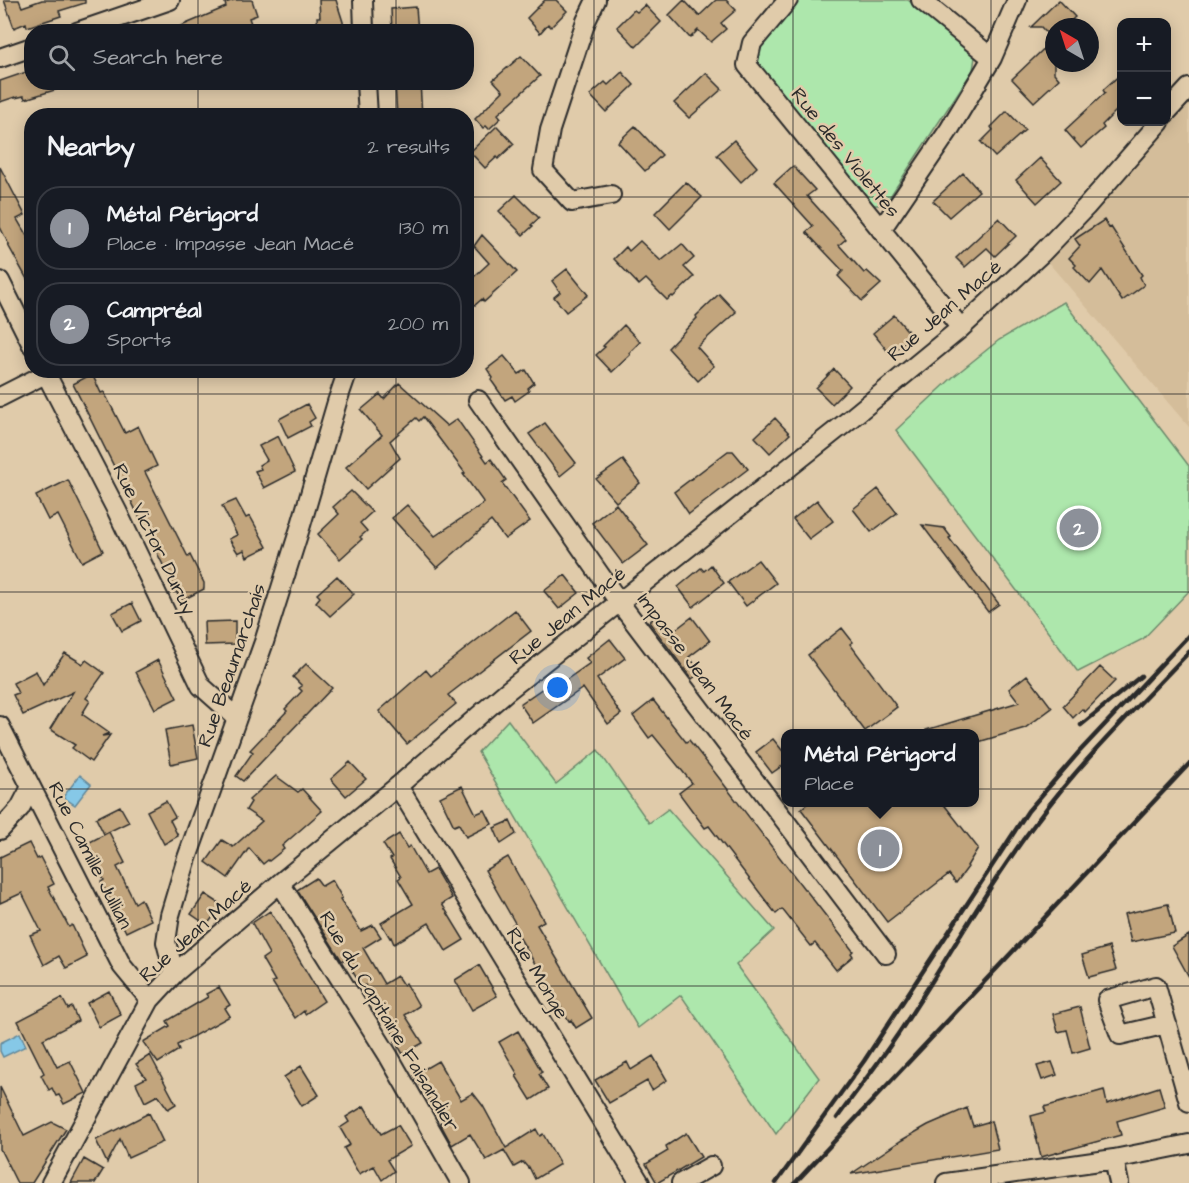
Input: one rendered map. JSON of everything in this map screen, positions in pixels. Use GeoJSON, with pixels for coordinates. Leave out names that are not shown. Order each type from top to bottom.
{"type":"FeatureCollection","features":[{"type":"Feature","properties":{"kind":"street"},"geometry":{"type":"LineString","coordinates":[[101,24],[170,0]]}},
{"type":"Feature","properties":{"kind":"street"},"geometry":{"type":"LineString","coordinates":[[363,0],[364,24]]}},
{"type":"Feature","properties":{"kind":"street"},"geometry":{"type":"LineString","coordinates":[[596,0],[586,21],[550,130],[543,170],[572,202],[611,195]]}},
{"type":"Feature","properties":{"kind":"street","name":"Rue des Violettes"},"geometry":{"type":"LineString","coordinates":[[788,0],[752,43],[747,65],[961,328]]}},
{"type":"Feature","properties":{"kind":"street"},"geometry":{"type":"LineString","coordinates":[[921,0],[992,58]]}},
{"type":"Feature","properties":{"kind":"street"},"geometry":{"type":"LineString","coordinates":[[881,230],[949,130],[992,58],[1017,0]]}},
{"type":"Feature","properties":{"kind":"street"},"geometry":{"type":"LineString","coordinates":[[0,58],[24,50]]}},
{"type":"Feature","properties":{"kind":"street"},"geometry":{"type":"LineString","coordinates":[[1171,109],[1189,88]]}},
{"type":"Feature","properties":{"kind":"street"},"geometry":{"type":"LineString","coordinates":[[366,90],[368,108]]}},
{"type":"Feature","properties":{"kind":"street","name":"Rue Jean Macé"},"geometry":{"type":"LineString","coordinates":[[51,1183],[150,1000],[175,973],[506,692],[844,424],[961,328],[1041,254],[1086,207],[1157,126]]}},
{"type":"Feature","properties":{"kind":"street"},"geometry":{"type":"LineString","coordinates":[[0,281],[24,329]]}},
{"type":"Feature","properties":{"kind":"street"},"geometry":{"type":"LineString","coordinates":[[0,398],[36,378]]}},
{"type":"Feature","properties":{"kind":"street","name":"Rue Victor Duruy"},"geometry":{"type":"LineString","coordinates":[[50,378],[201,686],[237,718]]}},
{"type":"Feature","properties":{"kind":"street","name":"Rue Beaumarchais"},"geometry":{"type":"LineString","coordinates":[[175,973],[166,942],[170,915],[186,861],[237,718],[301,525],[345,378]]}},
{"type":"Feature","properties":{"kind":"street","name":"Impasse Jean Macé"},"geometry":{"type":"LineString","coordinates":[[478,400],[618,602],[886,954]]}},
{"type":"Feature","properties":{"kind":"street","name":"Rue Camille Jullian"},"geometry":{"type":"LineString","coordinates":[[0,726],[122,966],[150,1000]]}},
{"type":"Feature","properties":{"kind":"street","name":"Rue Monge"},"geometry":{"type":"LineString","coordinates":[[398,786],[640,1183]]}},
{"type":"Feature","properties":{"kind":"street"},"geometry":{"type":"LineString","coordinates":[[0,830],[20,808],[31,787]]}},
{"type":"Feature","properties":{"kind":"street","name":"Rue du Capitaine Faisandier"},"geometry":{"type":"LineString","coordinates":[[280,883],[388,1056],[461,1183]]}},
{"type":"Feature","properties":{"kind":"street"},"geometry":{"type":"LineString","coordinates":[[1167,1024],[1189,1102]]}},
{"type":"Feature","properties":{"kind":"street"},"geometry":{"type":"LineString","coordinates":[[946,1183],[1114,1159],[1189,1144]]}},
{"type":"Feature","properties":{"kind":"street"},"geometry":{"type":"LineString","coordinates":[[1114,1159],[1119,1183]]}},
{"type":"Feature","properties":{"kind":"street"},"geometry":{"type":"LineString","coordinates":[[681,1183],[711,1166]]}},
{"type":"Feature","properties":{"kind":"shaded area"},"geometry":{"type":"Polygon","coordinates":[[[1189,94],[1189,427],[1041,254],[1159,126],[1171,126],[1171,113],[1189,94]]]}},
{"type":"Feature","properties":{"kind":"green space"},"geometry":{"type":"Polygon","coordinates":[[[799,0],[908,0],[975,57],[973,70],[889,198],[881,205],[873,205],[756,61],[757,52],[799,0]]]}},
{"type":"Feature","properties":{"kind":"green space"},"geometry":{"type":"Polygon","coordinates":[[[1064,302],[1189,466],[1189,591],[1143,639],[1078,672],[896,430],[953,377],[999,340],[1064,302]]]}},
{"type":"Feature","properties":{"kind":"green space"},"geometry":{"type":"Polygon","coordinates":[[[508,720],[556,784],[598,750],[649,823],[668,809],[774,930],[736,965],[819,1078],[776,1134],[681,995],[638,1028],[478,752],[508,720]]]}},
{"type":"Feature","properties":{"kind":"water"},"geometry":{"type":"Polygon","coordinates":[[[80,775],[91,784],[75,805],[63,797],[80,775]]]}},
{"type":"Feature","properties":{"kind":"water"},"geometry":{"type":"Polygon","coordinates":[[[20,1033],[26,1046],[3,1057],[0,1043],[20,1033]]]}},
{"type":"Feature","properties":{"kind":"building"},"geometry":{"type":"Polygon","coordinates":[[[4,0],[19,0],[22,7],[42,0],[85,0],[85,3],[59,11],[61,16],[36,24],[26,23],[14,28],[4,0]]]}},
{"type":"Feature","properties":{"kind":"building"},"geometry":{"type":"Polygon","coordinates":[[[234,0],[252,0],[257,15],[249,18],[251,24],[186,24],[226,7],[225,3],[234,0]]]}},
{"type":"Feature","properties":{"kind":"building"},"geometry":{"type":"Polygon","coordinates":[[[319,0],[336,0],[343,24],[317,24],[317,17],[320,17],[319,0]]]}},
{"type":"Feature","properties":{"kind":"building"},"geometry":{"type":"Polygon","coordinates":[[[545,0],[556,0],[567,11],[551,27],[548,24],[540,33],[527,18],[545,0]]]}},
{"type":"Feature","properties":{"kind":"building"},"geometry":{"type":"Polygon","coordinates":[[[684,0],[699,16],[716,0],[726,0],[736,10],[721,23],[726,29],[711,42],[698,30],[690,38],[669,15],[684,0]]]}},
{"type":"Feature","properties":{"kind":"building"},"geometry":{"type":"Polygon","coordinates":[[[1059,0],[1075,17],[1045,18],[1045,31],[1041,27],[1031,27],[1059,0]]]}},
{"type":"Feature","properties":{"kind":"building"},"geometry":{"type":"Polygon","coordinates":[[[645,5],[661,22],[636,47],[617,27],[634,10],[637,12],[645,5]]]}},
{"type":"Feature","properties":{"kind":"building"},"geometry":{"type":"Polygon","coordinates":[[[416,7],[417,24],[392,24],[391,9],[416,7]]]}},
{"type":"Feature","properties":{"kind":"building"},"geometry":{"type":"Polygon","coordinates":[[[1045,48],[1045,72],[1054,72],[1059,79],[1034,102],[1012,79],[1045,48]]]}},
{"type":"Feature","properties":{"kind":"building"},"geometry":{"type":"Polygon","coordinates":[[[521,56],[540,76],[498,114],[501,118],[489,129],[486,126],[483,128],[475,119],[503,91],[493,80],[521,56]]]}},
{"type":"Feature","properties":{"kind":"building"},"geometry":{"type":"Polygon","coordinates":[[[622,72],[634,85],[606,112],[590,95],[605,82],[608,85],[622,72]]]}},
{"type":"Feature","properties":{"kind":"building"},"geometry":{"type":"Polygon","coordinates":[[[24,73],[24,90],[55,90],[25,99],[24,96],[15,97],[0,102],[0,81],[24,73]]]}},
{"type":"Feature","properties":{"kind":"building"},"geometry":{"type":"Polygon","coordinates":[[[706,73],[722,89],[689,118],[674,103],[706,73]]]}},
{"type":"Feature","properties":{"kind":"building"},"geometry":{"type":"Polygon","coordinates":[[[1117,77],[1117,110],[1102,125],[1104,128],[1081,148],[1065,130],[1105,93],[1103,90],[1117,77]]]}},
{"type":"Feature","properties":{"kind":"building"},"geometry":{"type":"Polygon","coordinates":[[[395,90],[420,90],[422,108],[397,108],[395,90]]]}},
{"type":"Feature","properties":{"kind":"building"},"geometry":{"type":"Polygon","coordinates":[[[1007,111],[1025,130],[995,157],[981,142],[993,130],[991,127],[1007,111]]]}},
{"type":"Feature","properties":{"kind":"building"},"geometry":{"type":"Polygon","coordinates":[[[497,126],[514,144],[485,168],[474,156],[474,148],[497,126]]]}},
{"type":"Feature","properties":{"kind":"building"},"geometry":{"type":"Polygon","coordinates":[[[635,126],[662,155],[645,171],[618,142],[635,126]]]}},
{"type":"Feature","properties":{"kind":"building"},"geometry":{"type":"Polygon","coordinates":[[[734,140],[757,167],[741,182],[717,155],[734,140]]]}},
{"type":"Feature","properties":{"kind":"building"},"geometry":{"type":"Polygon","coordinates":[[[1040,158],[1061,181],[1037,203],[1016,180],[1040,158]]]}},
{"type":"Feature","properties":{"kind":"building"},"geometry":{"type":"Polygon","coordinates":[[[793,166],[815,190],[807,196],[846,239],[839,245],[864,273],[867,271],[881,284],[862,301],[838,276],[843,271],[806,232],[813,226],[774,183],[793,166]]]}},
{"type":"Feature","properties":{"kind":"building"},"geometry":{"type":"Polygon","coordinates":[[[0,167],[24,213],[24,216],[17,219],[24,231],[24,274],[0,227],[0,167]]]}},
{"type":"Feature","properties":{"kind":"building"},"geometry":{"type":"Polygon","coordinates":[[[963,173],[979,191],[949,217],[933,201],[963,173]]]}},
{"type":"Feature","properties":{"kind":"building"},"geometry":{"type":"Polygon","coordinates":[[[686,182],[702,197],[670,229],[655,213],[686,182]]]}},
{"type":"Feature","properties":{"kind":"building"},"geometry":{"type":"Polygon","coordinates":[[[516,195],[539,218],[523,235],[499,211],[516,195]]]}},
{"type":"Feature","properties":{"kind":"building"},"geometry":{"type":"Polygon","coordinates":[[[999,218],[1016,236],[995,256],[987,248],[965,267],[956,258],[999,218]]]}},
{"type":"Feature","properties":{"kind":"building"},"geometry":{"type":"Polygon","coordinates":[[[1104,220],[1142,275],[1140,277],[1144,285],[1122,301],[1102,270],[1090,284],[1069,258],[1080,246],[1075,239],[1104,220]]]}},
{"type":"Feature","properties":{"kind":"building"},"geometry":{"type":"Polygon","coordinates":[[[482,235],[517,272],[484,302],[482,299],[475,305],[474,277],[489,263],[474,246],[482,235]]]}},
{"type":"Feature","properties":{"kind":"building"},"geometry":{"type":"Polygon","coordinates":[[[640,241],[661,261],[682,244],[694,258],[684,267],[694,277],[673,297],[667,300],[646,279],[639,285],[614,259],[626,247],[629,251],[640,241]]]}},
{"type":"Feature","properties":{"kind":"building"},"geometry":{"type":"Polygon","coordinates":[[[567,269],[588,295],[566,312],[554,297],[560,292],[552,281],[567,269]]]}},
{"type":"Feature","properties":{"kind":"building"},"geometry":{"type":"Polygon","coordinates":[[[719,294],[736,312],[697,347],[714,366],[698,381],[668,348],[719,294]]]}},
{"type":"Feature","properties":{"kind":"building"},"geometry":{"type":"Polygon","coordinates":[[[894,315],[912,336],[890,354],[873,333],[894,315]]]}},
{"type":"Feature","properties":{"kind":"building"},"geometry":{"type":"Polygon","coordinates":[[[624,325],[640,342],[612,372],[596,355],[624,325]]]}},
{"type":"Feature","properties":{"kind":"building"},"geometry":{"type":"Polygon","coordinates":[[[504,356],[519,374],[526,370],[534,383],[528,388],[529,391],[515,401],[512,396],[505,400],[491,380],[493,378],[487,369],[504,356]]]}},
{"type":"Feature","properties":{"kind":"building"},"geometry":{"type":"Polygon","coordinates":[[[834,369],[850,386],[832,404],[816,388],[834,369]]]}},
{"type":"Feature","properties":{"kind":"building"},"geometry":{"type":"Polygon","coordinates":[[[84,378],[94,378],[101,393],[104,392],[125,433],[138,426],[157,466],[145,472],[188,557],[190,555],[204,583],[204,589],[181,601],[73,384],[84,378]]]}},
{"type":"Feature","properties":{"kind":"building"},"geometry":{"type":"Polygon","coordinates":[[[399,383],[447,426],[457,419],[487,462],[491,459],[506,480],[502,483],[530,521],[505,539],[491,521],[437,568],[392,518],[407,505],[435,536],[484,503],[463,474],[465,473],[423,417],[419,421],[416,418],[390,441],[400,458],[366,489],[346,467],[382,435],[361,410],[380,394],[384,399],[399,383]]]}},
{"type":"Feature","properties":{"kind":"building"},"geometry":{"type":"Polygon","coordinates":[[[307,404],[315,418],[309,422],[311,426],[288,438],[279,419],[307,404]]]}},
{"type":"Feature","properties":{"kind":"building"},"geometry":{"type":"Polygon","coordinates":[[[775,418],[790,434],[770,453],[755,437],[775,418]]]}},
{"type":"Feature","properties":{"kind":"building"},"geometry":{"type":"Polygon","coordinates":[[[545,423],[576,463],[560,476],[529,434],[545,423]]]}},
{"type":"Feature","properties":{"kind":"building"},"geometry":{"type":"Polygon","coordinates":[[[278,436],[295,472],[264,488],[255,471],[261,469],[259,465],[267,460],[259,446],[278,436]]]}},
{"type":"Feature","properties":{"kind":"building"},"geometry":{"type":"Polygon","coordinates":[[[728,451],[733,451],[748,469],[689,514],[674,492],[728,451]]]}},
{"type":"Feature","properties":{"kind":"building"},"geometry":{"type":"Polygon","coordinates":[[[623,460],[640,483],[616,502],[596,479],[623,460]]]}},
{"type":"Feature","properties":{"kind":"building"},"geometry":{"type":"Polygon","coordinates":[[[68,480],[103,551],[82,562],[58,515],[48,520],[36,496],[68,480]]]}},
{"type":"Feature","properties":{"kind":"building"},"geometry":{"type":"Polygon","coordinates":[[[878,489],[897,513],[871,532],[853,509],[878,489]]]}},
{"type":"Feature","properties":{"kind":"building"},"geometry":{"type":"Polygon","coordinates":[[[351,491],[372,512],[360,523],[367,531],[360,537],[362,539],[340,559],[318,534],[339,514],[333,507],[351,491]]]}},
{"type":"Feature","properties":{"kind":"building"},"geometry":{"type":"Polygon","coordinates":[[[236,500],[246,518],[250,516],[267,547],[247,557],[244,550],[238,553],[229,539],[237,535],[222,506],[236,500]]]}},
{"type":"Feature","properties":{"kind":"building"},"geometry":{"type":"Polygon","coordinates":[[[817,500],[833,521],[809,539],[793,519],[817,500]]]}},
{"type":"Feature","properties":{"kind":"building"},"geometry":{"type":"Polygon","coordinates":[[[616,504],[648,545],[623,564],[592,523],[616,504]]]}},
{"type":"Feature","properties":{"kind":"building"},"geometry":{"type":"Polygon","coordinates":[[[922,525],[944,528],[951,537],[949,538],[999,604],[988,612],[922,525]]]}},
{"type":"Feature","properties":{"kind":"building"},"geometry":{"type":"Polygon","coordinates":[[[758,560],[776,583],[746,606],[728,582],[758,560]]]}},
{"type":"Feature","properties":{"kind":"building"},"geometry":{"type":"Polygon","coordinates":[[[711,565],[724,583],[693,607],[678,587],[701,568],[704,571],[711,565]]]}},
{"type":"Feature","properties":{"kind":"building"},"geometry":{"type":"Polygon","coordinates":[[[565,575],[579,593],[559,609],[544,591],[565,575]]]}},
{"type":"Feature","properties":{"kind":"building"},"geometry":{"type":"Polygon","coordinates":[[[337,576],[354,594],[330,616],[316,602],[320,597],[317,594],[337,576]]]}},
{"type":"Feature","properties":{"kind":"building"},"geometry":{"type":"Polygon","coordinates":[[[132,603],[141,621],[122,631],[112,613],[132,603]]]}},
{"type":"Feature","properties":{"kind":"building"},"geometry":{"type":"Polygon","coordinates":[[[515,610],[531,631],[448,695],[456,704],[407,744],[379,711],[426,670],[431,676],[515,610]]]}},
{"type":"Feature","properties":{"kind":"building"},"geometry":{"type":"Polygon","coordinates":[[[657,616],[671,633],[692,617],[710,641],[689,657],[701,672],[692,679],[649,622],[657,616]]]}},
{"type":"Feature","properties":{"kind":"building"},"geometry":{"type":"Polygon","coordinates":[[[235,621],[235,644],[205,645],[204,622],[235,621]]]}},
{"type":"Feature","properties":{"kind":"building"},"geometry":{"type":"Polygon","coordinates":[[[842,628],[853,642],[850,644],[897,707],[868,729],[864,729],[808,655],[842,628]]]}},
{"type":"Feature","properties":{"kind":"building"},"geometry":{"type":"Polygon","coordinates":[[[610,639],[625,658],[597,679],[621,714],[608,724],[583,688],[533,723],[520,704],[559,677],[563,682],[590,663],[586,658],[610,639]]]}},
{"type":"Feature","properties":{"kind":"building"},"geometry":{"type":"Polygon","coordinates":[[[65,653],[83,664],[86,660],[104,673],[86,698],[90,701],[82,714],[109,733],[102,736],[110,735],[91,762],[72,748],[75,745],[50,729],[73,692],[23,715],[13,695],[18,693],[13,683],[36,671],[43,685],[65,653]]]}},
{"type":"Feature","properties":{"kind":"building"},"geometry":{"type":"Polygon","coordinates":[[[158,660],[177,698],[155,709],[136,672],[158,660]]]}},
{"type":"Feature","properties":{"kind":"building"},"geometry":{"type":"Polygon","coordinates":[[[306,664],[332,688],[243,781],[236,776],[253,752],[250,750],[287,711],[285,709],[302,691],[299,688],[302,686],[293,677],[306,664]]]}},
{"type":"Feature","properties":{"kind":"building"},"geometry":{"type":"Polygon","coordinates":[[[1100,667],[1115,681],[1085,712],[1082,709],[1073,718],[1063,706],[1100,667]]]}},
{"type":"Feature","properties":{"kind":"building"},"geometry":{"type":"Polygon","coordinates":[[[1027,675],[1052,708],[1025,728],[979,742],[979,729],[929,729],[1019,702],[1009,689],[1027,675]]]}},
{"type":"Feature","properties":{"kind":"building"},"geometry":{"type":"Polygon","coordinates":[[[653,700],[686,742],[689,740],[853,951],[851,953],[853,956],[836,970],[815,943],[811,946],[782,909],[776,914],[709,826],[705,828],[679,793],[692,783],[653,735],[649,738],[633,716],[653,700]]]}},
{"type":"Feature","properties":{"kind":"building"},"geometry":{"type":"Polygon","coordinates":[[[192,725],[198,758],[171,764],[165,730],[192,725]]]}},
{"type":"Feature","properties":{"kind":"building"},"geometry":{"type":"Polygon","coordinates":[[[773,739],[781,749],[781,767],[772,773],[756,752],[773,739]]]}},
{"type":"Feature","properties":{"kind":"building"},"geometry":{"type":"Polygon","coordinates":[[[350,762],[366,779],[346,796],[331,779],[350,762]]]}},
{"type":"Feature","properties":{"kind":"building"},"geometry":{"type":"Polygon","coordinates":[[[276,776],[298,792],[302,789],[322,811],[282,846],[284,849],[269,861],[263,864],[249,848],[228,878],[206,862],[222,840],[233,847],[262,821],[246,810],[251,802],[249,800],[276,776]]]}},
{"type":"Feature","properties":{"kind":"building"},"geometry":{"type":"Polygon","coordinates":[[[462,786],[476,814],[485,810],[492,824],[466,837],[459,824],[454,826],[440,797],[462,786]]]}},
{"type":"Feature","properties":{"kind":"building"},"geometry":{"type":"Polygon","coordinates":[[[166,801],[175,817],[170,820],[178,836],[164,844],[147,811],[166,801]]]}},
{"type":"Feature","properties":{"kind":"building"},"geometry":{"type":"Polygon","coordinates":[[[120,806],[129,822],[104,834],[96,818],[120,806]]]}},
{"type":"Feature","properties":{"kind":"building"},"geometry":{"type":"Polygon","coordinates":[[[803,807],[946,807],[978,848],[956,883],[949,874],[887,922],[801,809],[803,807]]]}},
{"type":"Feature","properties":{"kind":"building"},"geometry":{"type":"Polygon","coordinates":[[[510,821],[516,834],[501,844],[494,828],[510,821]]]}},
{"type":"Feature","properties":{"kind":"building"},"geometry":{"type":"Polygon","coordinates":[[[109,832],[125,863],[117,867],[135,903],[141,899],[151,920],[126,932],[101,882],[104,880],[86,844],[109,832]]]}},
{"type":"Feature","properties":{"kind":"building"},"geometry":{"type":"Polygon","coordinates":[[[399,834],[407,848],[410,846],[426,874],[435,869],[452,898],[442,904],[464,940],[446,951],[429,923],[394,944],[381,923],[413,904],[398,879],[401,877],[383,844],[399,834]]]}},
{"type":"Feature","properties":{"kind":"building"},"geometry":{"type":"Polygon","coordinates":[[[29,843],[37,859],[40,857],[54,884],[48,887],[69,927],[72,925],[87,957],[66,968],[59,956],[44,965],[30,935],[41,931],[22,893],[0,903],[0,857],[29,843]]]}},
{"type":"Feature","properties":{"kind":"building"},"geometry":{"type":"Polygon","coordinates":[[[508,857],[544,921],[537,925],[592,1018],[576,1028],[571,1020],[569,1021],[512,925],[515,923],[485,870],[508,857]]]}},
{"type":"Feature","properties":{"kind":"building"},"geometry":{"type":"Polygon","coordinates":[[[316,878],[322,886],[332,880],[342,898],[340,899],[361,931],[373,925],[381,937],[363,948],[384,984],[397,976],[403,985],[406,983],[419,1006],[405,1015],[423,1043],[403,1054],[365,985],[362,987],[345,959],[342,961],[297,890],[316,878]]]}},
{"type":"Feature","properties":{"kind":"building"},"geometry":{"type":"Polygon","coordinates":[[[205,894],[222,905],[207,925],[191,914],[205,894]]]}},
{"type":"Feature","properties":{"kind":"building"},"geometry":{"type":"Polygon","coordinates":[[[1168,904],[1175,933],[1131,942],[1124,914],[1168,904]]]}},
{"type":"Feature","properties":{"kind":"building"},"geometry":{"type":"Polygon","coordinates":[[[270,911],[324,1001],[295,1018],[272,982],[275,981],[262,959],[269,954],[252,923],[270,911]]]}},
{"type":"Feature","properties":{"kind":"building"},"geometry":{"type":"Polygon","coordinates":[[[1189,935],[1189,977],[1172,946],[1189,935]]]}},
{"type":"Feature","properties":{"kind":"building"},"geometry":{"type":"Polygon","coordinates":[[[1109,947],[1116,970],[1089,977],[1082,955],[1109,947]]]}},
{"type":"Feature","properties":{"kind":"building"},"geometry":{"type":"Polygon","coordinates":[[[479,965],[497,996],[472,1010],[455,980],[479,965]]]}},
{"type":"Feature","properties":{"kind":"building"},"geometry":{"type":"Polygon","coordinates":[[[219,987],[230,1005],[225,1008],[230,1016],[177,1045],[179,1050],[158,1063],[143,1042],[170,1026],[167,1021],[208,997],[206,994],[219,987]]]}},
{"type":"Feature","properties":{"kind":"building"},"geometry":{"type":"Polygon","coordinates":[[[109,991],[121,1015],[99,1027],[87,1003],[109,991]]]}},
{"type":"Feature","properties":{"kind":"building"},"geometry":{"type":"Polygon","coordinates":[[[62,998],[68,1009],[72,1007],[78,1021],[43,1039],[57,1067],[70,1061],[86,1093],[64,1104],[52,1088],[49,1090],[41,1075],[44,1073],[18,1021],[62,998]]]}},
{"type":"Feature","properties":{"kind":"building"},"geometry":{"type":"Polygon","coordinates":[[[1080,1007],[1090,1048],[1073,1053],[1067,1030],[1058,1032],[1053,1014],[1080,1007]]]}},
{"type":"Feature","properties":{"kind":"building"},"geometry":{"type":"Polygon","coordinates":[[[518,1031],[542,1072],[539,1074],[548,1089],[531,1100],[499,1042],[518,1031]]]}},
{"type":"Feature","properties":{"kind":"building"},"geometry":{"type":"Polygon","coordinates":[[[150,1055],[176,1104],[168,1109],[158,1095],[145,1102],[136,1083],[146,1078],[136,1064],[150,1055]]]}},
{"type":"Feature","properties":{"kind":"building"},"geometry":{"type":"Polygon","coordinates":[[[653,1056],[667,1080],[652,1090],[647,1081],[609,1103],[595,1080],[627,1062],[631,1070],[653,1056]]]}},
{"type":"Feature","properties":{"kind":"building"},"geometry":{"type":"Polygon","coordinates":[[[438,1061],[461,1100],[473,1093],[483,1106],[506,1148],[536,1129],[540,1136],[543,1134],[560,1164],[535,1179],[529,1167],[523,1162],[514,1167],[504,1150],[486,1160],[470,1134],[452,1145],[440,1123],[442,1121],[414,1075],[438,1061]]]}},
{"type":"Feature","properties":{"kind":"building"},"geometry":{"type":"Polygon","coordinates":[[[1052,1062],[1057,1075],[1042,1080],[1037,1066],[1052,1062]]]}},
{"type":"Feature","properties":{"kind":"building"},"geometry":{"type":"Polygon","coordinates":[[[301,1066],[319,1095],[302,1106],[284,1077],[301,1066]]]}},
{"type":"Feature","properties":{"kind":"building"},"geometry":{"type":"Polygon","coordinates":[[[0,1087],[24,1136],[52,1122],[66,1129],[32,1183],[17,1183],[0,1149],[0,1087]]]}},
{"type":"Feature","properties":{"kind":"building"},"geometry":{"type":"Polygon","coordinates":[[[1159,1087],[1165,1107],[1117,1121],[1121,1135],[1041,1157],[1031,1116],[1046,1112],[1044,1107],[1104,1090],[1107,1104],[1159,1087]]]}},
{"type":"Feature","properties":{"kind":"building"},"geometry":{"type":"Polygon","coordinates":[[[364,1106],[381,1134],[398,1125],[411,1146],[387,1160],[394,1171],[382,1180],[374,1166],[359,1174],[344,1148],[350,1145],[340,1128],[349,1122],[346,1117],[364,1106]]]}},
{"type":"Feature","properties":{"kind":"building"},"geometry":{"type":"Polygon","coordinates":[[[967,1108],[973,1126],[991,1121],[998,1149],[851,1174],[928,1125],[967,1108]]]}},
{"type":"Feature","properties":{"kind":"building"},"geometry":{"type":"Polygon","coordinates":[[[149,1113],[163,1142],[128,1158],[120,1139],[107,1163],[96,1140],[149,1113]]]}},
{"type":"Feature","properties":{"kind":"building"},"geometry":{"type":"Polygon","coordinates":[[[686,1133],[701,1157],[657,1183],[646,1164],[668,1151],[666,1146],[686,1133]]]}},
{"type":"Feature","properties":{"kind":"building"},"geometry":{"type":"Polygon","coordinates":[[[84,1159],[103,1170],[95,1183],[71,1183],[84,1159]]]}},
{"type":"Feature","properties":{"kind":"railway"},"geometry":{"type":"LineString","coordinates":[[776,1183],[864,1061],[1028,811],[1079,752],[1189,635]]}},
{"type":"Feature","properties":{"kind":"railway"},"geometry":{"type":"LineString","coordinates":[[837,1118],[898,1034],[1019,845],[1054,798],[1091,755],[1189,652]]}},
{"type":"Feature","properties":{"kind":"railway"},"geometry":{"type":"LineString","coordinates":[[1081,725],[1141,676]]}},
{"type":"Feature","properties":{"kind":"railway"},"geometry":{"type":"LineString","coordinates":[[795,1183],[1189,764]]}},
{"type":"Feature","properties":{"kind":"place","name":"Campréal"},"geometry":{"type":"Point","coordinates":[1079,528]}},
{"type":"Feature","properties":{"kind":"place","name":"Métal Périgord"},"geometry":{"type":"Point","coordinates":[880,849]}}]}
